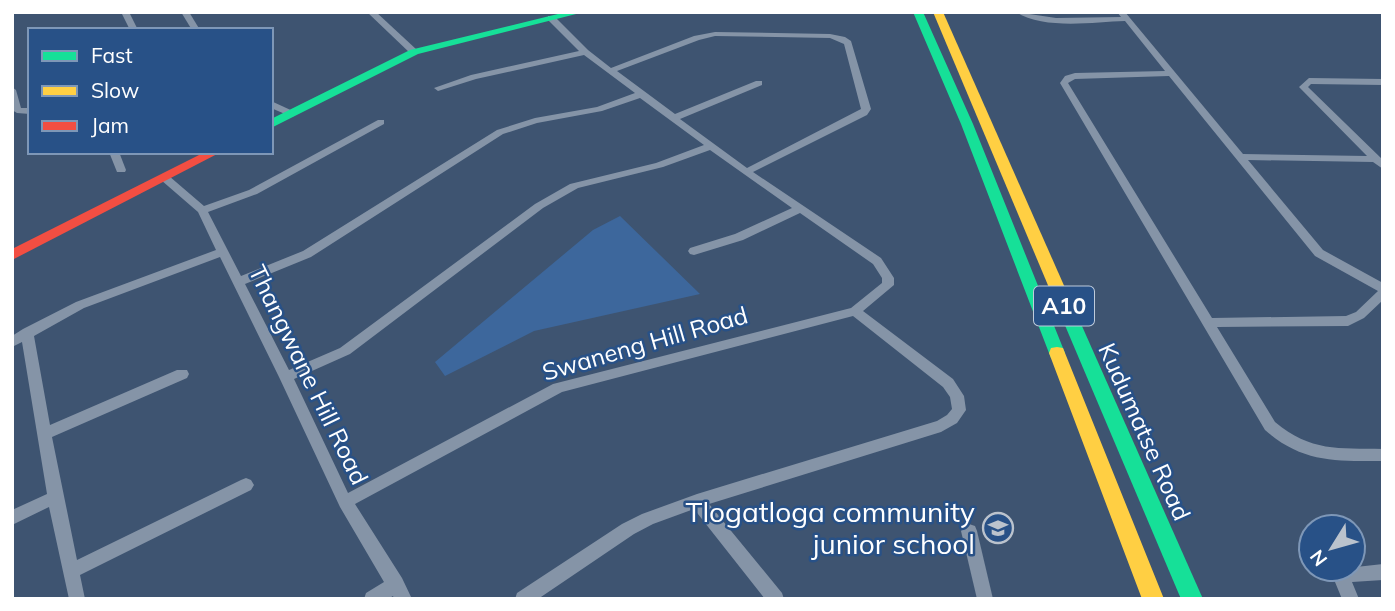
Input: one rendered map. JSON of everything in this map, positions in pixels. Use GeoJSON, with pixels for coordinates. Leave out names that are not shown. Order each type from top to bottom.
{"type":"FeatureCollection","features":[{"type":"Feature","properties":{"kind":"main road"},"geometry":{"type":"LineString","coordinates":[[273,123],[414,52],[579,12]]}},
{"type":"Feature","properties":{"kind":"main road"},"geometry":{"type":"LineString","coordinates":[[904,12],[925,33]]}},
{"type":"Feature","properties":{"kind":"main road","name":"Kudumatse Road"},"geometry":{"type":"LineString","coordinates":[[918,12],[967,124],[1153,599]]}},
{"type":"Feature","properties":{"kind":"main road","name":"Kudumatse Road"},"geometry":{"type":"LineString","coordinates":[[939,12],[1192,599]]}},
{"type":"Feature","properties":{"kind":"main road"},"geometry":{"type":"LineString","coordinates":[[12,255],[211,154]]}},
{"type":"Feature","properties":{"kind":"street"},"geometry":{"type":"LineString","coordinates":[[125,12],[133,28]]}},
{"type":"Feature","properties":{"kind":"street"},"geometry":{"type":"LineString","coordinates":[[185,12],[195,28]]}},
{"type":"Feature","properties":{"kind":"street"},"geometry":{"type":"LineString","coordinates":[[371,12],[414,52]]}},
{"type":"Feature","properties":{"kind":"street"},"geometry":{"type":"LineString","coordinates":[[1020,12],[1035,18],[1049,19],[1124,15],[1320,253],[1383,291],[1360,315],[1348,321],[1208,323]]}},
{"type":"Feature","properties":{"kind":"street"},"geometry":{"type":"LineString","coordinates":[[523,599],[628,529],[697,501],[941,426],[959,410],[957,396],[948,383],[855,311],[888,285],[885,270],[877,261],[746,172],[584,52],[551,18]]}},
{"type":"Feature","properties":{"kind":"street"},"geometry":{"type":"LineString","coordinates":[[610,71],[697,38],[715,34],[830,36],[848,43],[866,109],[864,113],[746,172]]}},
{"type":"Feature","properties":{"kind":"street"},"geometry":{"type":"LineString","coordinates":[[438,89],[477,76],[537,65],[584,52]]}},
{"type":"Feature","properties":{"kind":"street"},"geometry":{"type":"LineString","coordinates":[[1171,73],[1075,76],[1063,83],[1270,426],[1285,441],[1320,454],[1383,455]]}},
{"type":"Feature","properties":{"kind":"street"},"geometry":{"type":"LineString","coordinates":[[1379,162],[1303,87],[1309,82],[1319,81],[1383,82]]}},
{"type":"Feature","properties":{"kind":"street"},"geometry":{"type":"LineString","coordinates":[[674,118],[759,83]]}},
{"type":"Feature","properties":{"kind":"street"},"geometry":{"type":"LineString","coordinates":[[12,90],[17,110],[28,111]]}},
{"type":"Feature","properties":{"kind":"street"},"geometry":{"type":"LineString","coordinates":[[238,282],[307,254],[500,132],[535,121],[599,109],[642,94]]}},
{"type":"Feature","properties":{"kind":"street"},"geometry":{"type":"LineString","coordinates":[[273,105],[292,114]]}},
{"type":"Feature","properties":{"kind":"street"},"geometry":{"type":"LineString","coordinates":[[202,210],[253,192],[381,122]]}},
{"type":"Feature","properties":{"kind":"street"},"geometry":{"type":"LineString","coordinates":[[286,377],[345,351],[567,188],[659,165],[712,146]]}},
{"type":"Feature","properties":{"kind":"street"},"geometry":{"type":"LineString","coordinates":[[115,154],[121,170]]}},
{"type":"Feature","properties":{"kind":"street"},"geometry":{"type":"LineString","coordinates":[[1241,157],[1379,162]]}},
{"type":"Feature","properties":{"kind":"street","name":"Thangwane Hill Road"},"geometry":{"type":"LineString","coordinates":[[165,178],[202,210],[345,502],[400,591]]}},
{"type":"Feature","properties":{"kind":"street"},"geometry":{"type":"LineString","coordinates":[[694,251],[739,237],[800,209]]}},
{"type":"Feature","properties":{"kind":"street"},"geometry":{"type":"LineString","coordinates":[[12,342],[80,305],[222,252]]}},
{"type":"Feature","properties":{"kind":"street","name":"Swaneng Hill Road"},"geometry":{"type":"LineString","coordinates":[[345,502],[558,388],[855,311]]}},
{"type":"Feature","properties":{"kind":"street"},"geometry":{"type":"LineString","coordinates":[[27,332],[55,497],[77,599]]}},
{"type":"Feature","properties":{"kind":"street"},"geometry":{"type":"LineString","coordinates":[[46,433],[182,374]]}},
{"type":"Feature","properties":{"kind":"street"},"geometry":{"type":"LineString","coordinates":[[71,571],[246,485]]}},
{"type":"Feature","properties":{"kind":"street"},"geometry":{"type":"LineString","coordinates":[[12,518],[55,497]]}},
{"type":"Feature","properties":{"kind":"street"},"geometry":{"type":"LineString","coordinates":[[697,501],[776,599]]}},
{"type":"Feature","properties":{"kind":"street"},"geometry":{"type":"LineString","coordinates":[[969,531],[985,599]]}},
{"type":"Feature","properties":{"kind":"street"},"geometry":{"type":"LineString","coordinates":[[1351,599],[1343,582],[1344,575],[1383,572]]}},
{"type":"Feature","properties":{"kind":"street"},"geometry":{"type":"LineString","coordinates":[[372,599],[400,591]]}},
{"type":"Feature","properties":{"kind":"shaded area"},"geometry":{"type":"Polygon","coordinates":[[[620,216],[700,294],[534,331],[445,376],[435,362],[593,230],[620,216]]]}},
{"type":"Feature","properties":{"kind":"traffic: fast"},"geometry":{"type":"LineString","coordinates":[[273,123],[414,52],[579,12]]}},
{"type":"Feature","properties":{"kind":"traffic: fast"},"geometry":{"type":"LineString","coordinates":[[918,12],[967,124],[1057,353]]}},
{"type":"Feature","properties":{"kind":"traffic: fast"},"geometry":{"type":"LineString","coordinates":[[1058,290],[1192,599]]}},
{"type":"Feature","properties":{"kind":"traffic: slow"},"geometry":{"type":"LineString","coordinates":[[938,12],[1058,290]]}},
{"type":"Feature","properties":{"kind":"traffic: slow"},"geometry":{"type":"LineString","coordinates":[[1057,353],[1153,599]]}},
{"type":"Feature","properties":{"kind":"traffic: jam"},"geometry":{"type":"LineString","coordinates":[[12,255],[211,154]]}},
{"type":"Feature","properties":{"kind":"place","name":"Tlogatloga community junior school"},"geometry":{"type":"Point","coordinates":[998,528]}}]}
